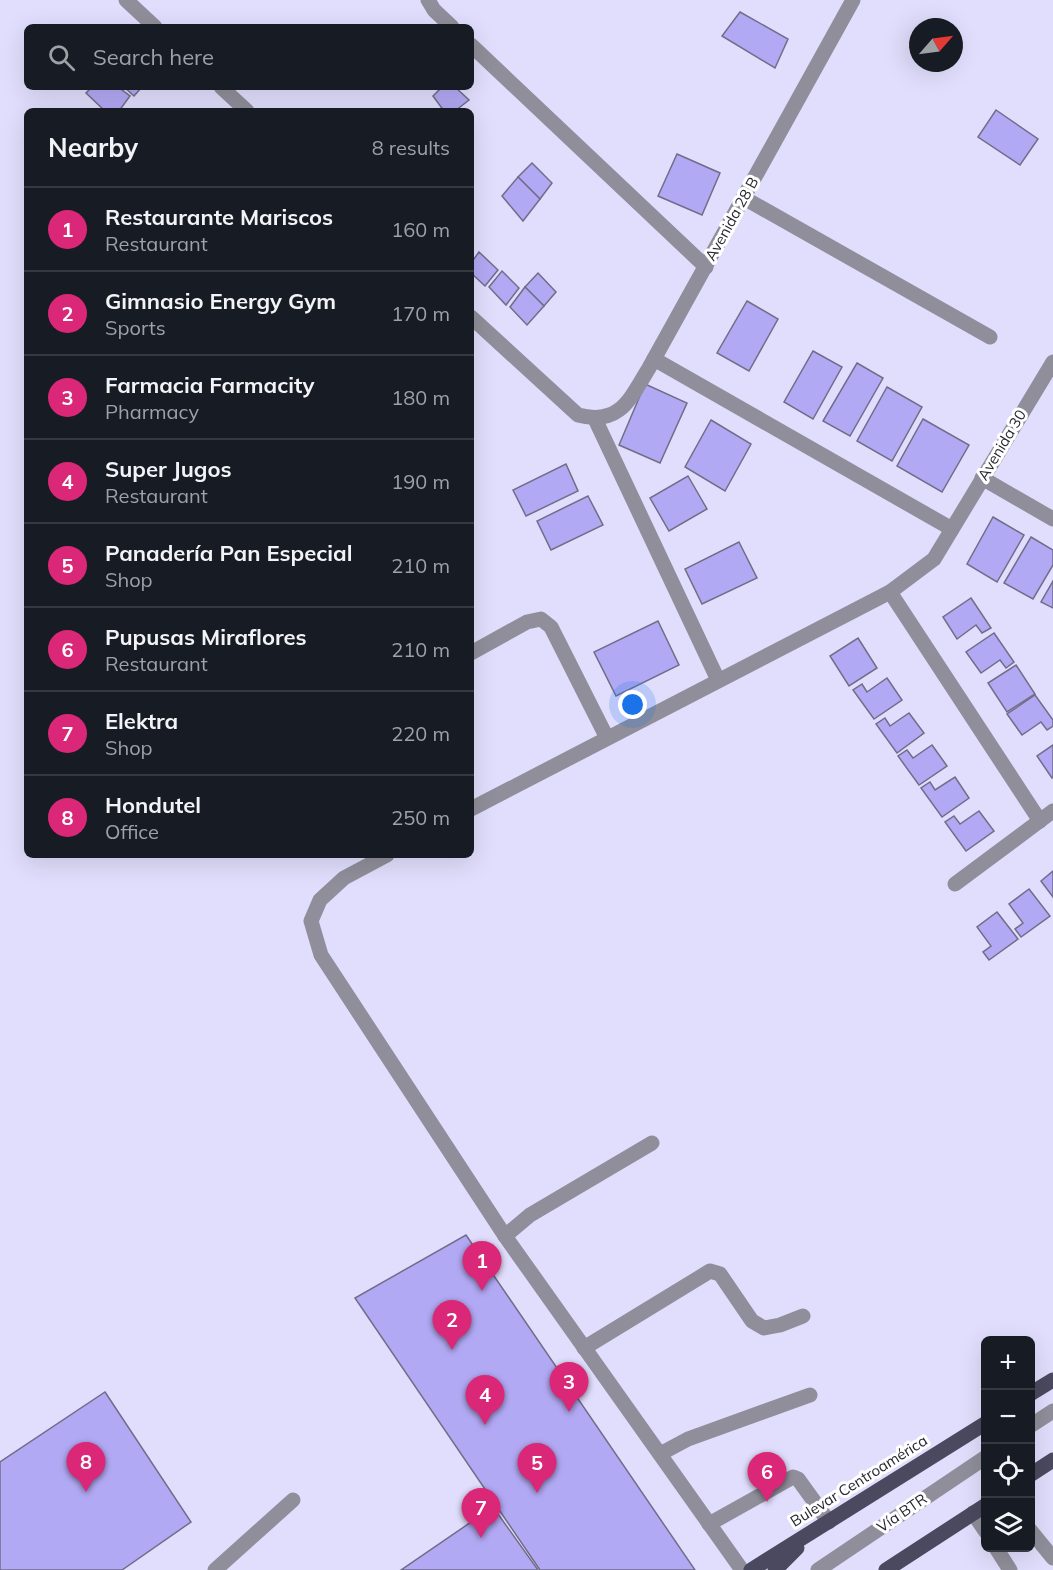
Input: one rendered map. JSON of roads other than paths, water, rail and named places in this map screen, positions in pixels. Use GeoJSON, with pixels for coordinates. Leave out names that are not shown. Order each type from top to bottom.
{"type":"FeatureCollection","features":[{"type":"Feature","properties":{"kind":"main road"},"geometry":{"type":"LineString","coordinates":[[1035,1391],[1053,1380]]}},
{"type":"Feature","properties":{"kind":"main road","name":"Bulevar Centroamérica"},"geometry":{"type":"LineString","coordinates":[[751,1570],[981,1426]]}},
{"type":"Feature","properties":{"kind":"main road"},"geometry":{"type":"LineString","coordinates":[[1035,1472],[1053,1460]]}},
{"type":"Feature","properties":{"kind":"main road"},"geometry":{"type":"LineString","coordinates":[[886,1570],[979,1509]]}},
{"type":"Feature","properties":{"kind":"main road"},"geometry":{"type":"LineString","coordinates":[[775,1570],[822,1526]]}},
{"type":"Feature","properties":{"kind":"street"},"geometry":{"type":"LineString","coordinates":[[126,0],[152,24]]}},
{"type":"Feature","properties":{"kind":"street"},"geometry":{"type":"LineString","coordinates":[[428,0],[434,10],[449,24]]}},
{"type":"Feature","properties":{"kind":"street","name":"Avenida 28 B"},"geometry":{"type":"LineString","coordinates":[[595,419],[615,414],[631,398],[853,0]]}},
{"type":"Feature","properties":{"kind":"street"},"geometry":{"type":"LineString","coordinates":[[474,48],[706,267]]}},
{"type":"Feature","properties":{"kind":"street"},"geometry":{"type":"LineString","coordinates":[[223,90],[244,108]]}},
{"type":"Feature","properties":{"kind":"street"},"geometry":{"type":"LineString","coordinates":[[744,198],[990,337]]}},
{"type":"Feature","properties":{"kind":"street"},"geometry":{"type":"LineString","coordinates":[[474,320],[578,415],[595,419],[718,680]]}},
{"type":"Feature","properties":{"kind":"street"},"geometry":{"type":"LineString","coordinates":[[654,359],[952,529]]}},
{"type":"Feature","properties":{"kind":"street","name":"Avenida 30"},"geometry":{"type":"LineString","coordinates":[[474,807],[890,592],[934,559],[1053,362]]}},
{"type":"Feature","properties":{"kind":"street"},"geometry":{"type":"LineString","coordinates":[[982,478],[1053,519]]}},
{"type":"Feature","properties":{"kind":"street"},"geometry":{"type":"LineString","coordinates":[[890,592],[1040,821]]}},
{"type":"Feature","properties":{"kind":"street"},"geometry":{"type":"LineString","coordinates":[[474,651],[527,622],[541,619],[551,627],[607,738]]}},
{"type":"Feature","properties":{"kind":"street"},"geometry":{"type":"LineString","coordinates":[[955,884],[1053,811]]}},
{"type":"Feature","properties":{"kind":"street"},"geometry":{"type":"LineString","coordinates":[[381,858],[344,878],[320,900],[311,921],[321,955],[505,1236],[742,1570]]}},
{"type":"Feature","properties":{"kind":"street"},"geometry":{"type":"LineString","coordinates":[[505,1236],[530,1215],[652,1143]]}},
{"type":"Feature","properties":{"kind":"street"},"geometry":{"type":"LineString","coordinates":[[584,1347],[710,1271],[720,1274],[752,1322],[764,1328],[780,1325],[803,1316]]}},
{"type":"Feature","properties":{"kind":"street"},"geometry":{"type":"LineString","coordinates":[[660,1454],[688,1439],[810,1395]]}},
{"type":"Feature","properties":{"kind":"street"},"geometry":{"type":"LineString","coordinates":[[1035,1423],[1053,1411]]}},
{"type":"Feature","properties":{"kind":"street","name":"Vía BTR"},"geometry":{"type":"LineString","coordinates":[[818,1570],[981,1460]]}},
{"type":"Feature","properties":{"kind":"street"},"geometry":{"type":"LineString","coordinates":[[709,1524],[793,1477],[798,1479],[822,1526]]}},
{"type":"Feature","properties":{"kind":"street"},"geometry":{"type":"LineString","coordinates":[[215,1570],[293,1500]]}},
{"type":"Feature","properties":{"kind":"street"},"geometry":{"type":"LineString","coordinates":[[1035,1536],[1053,1557]]}},
{"type":"Feature","properties":{"kind":"street"},"geometry":{"type":"LineString","coordinates":[[999,1552],[1010,1570]]}},
{"type":"Feature","properties":{"kind":"place","name":"Restaurante Mariscos"},"geometry":{"type":"Point","coordinates":[482,1291]}},
{"type":"Feature","properties":{"kind":"place","name":"Gimnasio Energy Gym"},"geometry":{"type":"Point","coordinates":[452,1350]}},
{"type":"Feature","properties":{"kind":"place","name":"Farmacia Farmacity"},"geometry":{"type":"Point","coordinates":[569,1412]}},
{"type":"Feature","properties":{"kind":"place","name":"Super Jugos"},"geometry":{"type":"Point","coordinates":[485,1425]}},
{"type":"Feature","properties":{"kind":"place","name":"Hondutel"},"geometry":{"type":"Point","coordinates":[86,1492]}},
{"type":"Feature","properties":{"kind":"place","name":"Panadería Pan Especial"},"geometry":{"type":"Point","coordinates":[537,1493]}},
{"type":"Feature","properties":{"kind":"place","name":"Pupusas Miraflores"},"geometry":{"type":"Point","coordinates":[767,1502]}},
{"type":"Feature","properties":{"kind":"place","name":"Elektra"},"geometry":{"type":"Point","coordinates":[481,1538]}}]}
